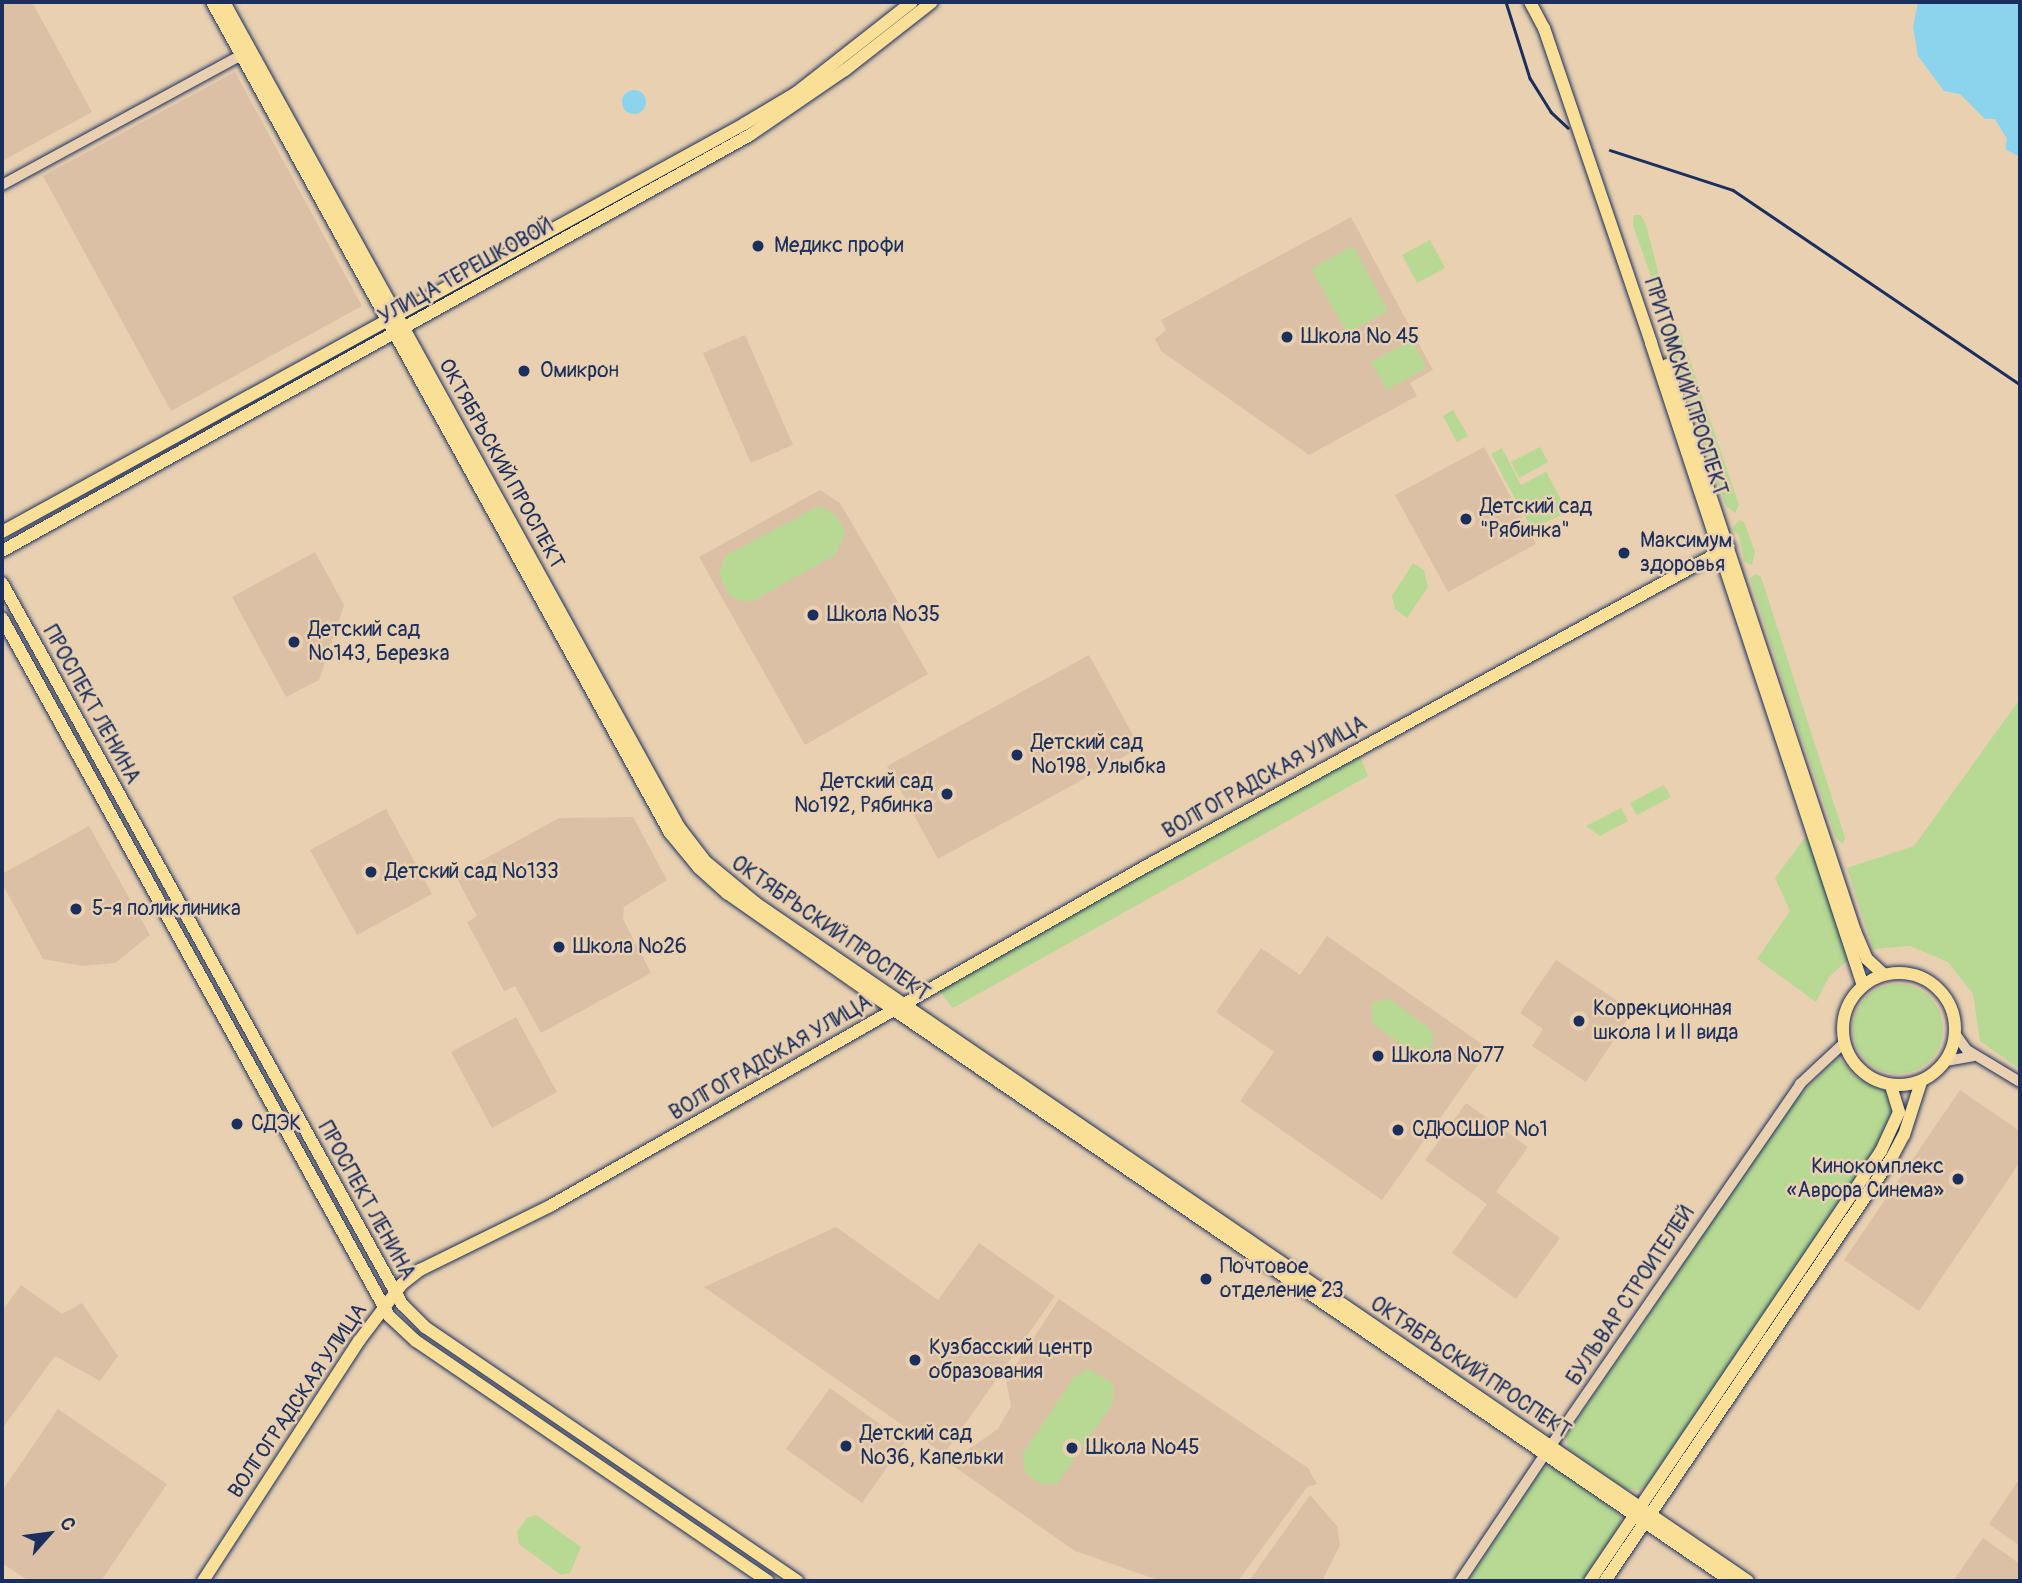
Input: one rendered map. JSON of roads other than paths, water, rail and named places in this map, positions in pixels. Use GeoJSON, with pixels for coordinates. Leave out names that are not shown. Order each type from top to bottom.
{"type":"FeatureCollection","features":[{"type":"Feature","properties":{"kind":"main road","name":"ОКТЯБРЬСКИЙ ПРОСПЕКТ"},"geometry":{"type":"LineString","coordinates":[[212,2],[246,52],[398,331],[687,840],[732,886],[898,1007],[1548,1450],[1731,1581]]}},
{"type":"Feature","properties":{"kind":"main road","name":"ОКТЯБРЬСКИЙ ПРОСПЕКТ"},"geometry":{"type":"LineString","coordinates":[[225,2],[246,52]]}},
{"type":"Feature","properties":{"kind":"main road","name":"УЛИЦА ТЕРЕШКОВОЙ"},"geometry":{"type":"LineString","coordinates":[[2,532],[785,99],[912,2]]}},
{"type":"Feature","properties":{"kind":"main road","name":"УЛИЦА ТЕРЕШКОВОЙ"},"geometry":{"type":"LineString","coordinates":[[2,551],[750,135],[835,78],[932,2]]}},
{"type":"Feature","properties":{"kind":"main road","name":"ПРИТОМСКИЙ ПРОСПЕКТ"},"geometry":{"type":"LineString","coordinates":[[1530,2],[1544,28],[1855,931],[1867,959],[1884,975]]}},
{"type":"Feature","properties":{"kind":"main road","name":"ПРИТОМСКИЙ ПРОСПЕКТ"},"geometry":{"type":"LineString","coordinates":[[1539,2],[1551,26],[1863,986]]}},
{"type":"Feature","properties":{"kind":"main road","name":"ВОЛГОГРАДСКАЯ УЛИЦА"},"geometry":{"type":"LineString","coordinates":[[203,1581],[383,1308],[419,1270],[550,1206],[898,1007],[1723,549]]}},
{"type":"Feature","properties":{"kind":"main road","name":"ПРОСПЕКТ ЛЕНИНА"},"geometry":{"type":"LineString","coordinates":[[2,583],[395,1293],[417,1321],[797,1581]]}},
{"type":"Feature","properties":{"kind":"main road","name":"ПРОСПЕКТ ЛЕНИНА"},"geometry":{"type":"LineString","coordinates":[[2,618],[383,1308],[416,1340],[768,1581]]}},
{"type":"Feature","properties":{"kind":"main road"},"geometry":{"type":"LineString","coordinates":[[103,801],[113,801],[134,821]]}},
{"type":"Feature","properties":{"kind":"main road"},"geometry":{"type":"LineString","coordinates":[[1590,1581],[1642,1515],[1891,1158],[1904,1135],[1921,1082],[1946,1061],[1956,1035],[1953,1013],[1938,988],[1912,974],[1884,975],[1863,986],[1844,1015],[1844,1044],[1861,1072],[1891,1086],[1921,1082]]}},
{"type":"Feature","properties":{"kind":"main road"},"geometry":{"type":"LineString","coordinates":[[1605,1581],[1642,1515],[1889,1137],[1899,1105],[1891,1086]]}},
{"type":"Feature","properties":{"kind":"main road","name":"ОКТЯБРЬСКИЙ ПРОСПЕКТ"},"geometry":{"type":"LineString","coordinates":[[1642,1515],[1748,1581]]}},
{"type":"Feature","properties":{"kind":"street"},"geometry":{"type":"LineString","coordinates":[[2,185],[246,52]]}},
{"type":"Feature","properties":{"kind":"street"},"geometry":{"type":"LineString","coordinates":[[1956,1035],[1977,1057],[2020,1082]]}},
{"type":"Feature","properties":{"kind":"street","name":"БУЛЬВАР СТРОИТЕЛЕЙ"},"geometry":{"type":"LineString","coordinates":[[1460,1581],[1800,1084],[1844,1044]]}},
{"type":"Feature","properties":{"kind":"street"},"geometry":{"type":"LineString","coordinates":[[1946,1061],[1977,1057]]}},
{"type":"Feature","properties":{"kind":"water"},"geometry":{"type":"Polygon","coordinates":[[[1918,2],[2020,2],[2020,157],[2005,149],[2007,139],[1995,119],[1985,119],[1960,94],[1944,91],[1918,56],[1913,27],[1918,2]]]}},
{"type":"Feature","properties":{"kind":"water"},"geometry":{"type":"Polygon","coordinates":[[[634,90],[643,93],[646,102],[643,111],[634,114],[625,111],[622,102],[625,93],[634,90]]]}},
{"type":"Feature","properties":{"kind":"railway"},"geometry":{"type":"LineString","coordinates":[[1506,2],[1530,78],[1551,112],[1568,128]]}},
{"type":"Feature","properties":{"kind":"railway"},"geometry":{"type":"LineString","coordinates":[[1610,150],[1733,190],[2020,384]]}},
{"type":"Feature","properties":{"kind":"place","name":"Медикс профи"},"geometry":{"type":"Point","coordinates":[758,246]}},
{"type":"Feature","properties":{"kind":"place","name":"Школа № 45"},"geometry":{"type":"Point","coordinates":[1287,337]}},
{"type":"Feature","properties":{"kind":"place","name":"Омикрон"},"geometry":{"type":"Point","coordinates":[524,371]}},
{"type":"Feature","properties":{"kind":"place","name":"Детский сад \"Рябинка\""},"geometry":{"type":"Point","coordinates":[1466,519]}},
{"type":"Feature","properties":{"kind":"place","name":"Максимум здоровья"},"geometry":{"type":"Point","coordinates":[1624,553]}},
{"type":"Feature","properties":{"kind":"place","name":"Школа №35"},"geometry":{"type":"Point","coordinates":[813,615]}},
{"type":"Feature","properties":{"kind":"place","name":"Детский сад №143, Березка"},"geometry":{"type":"Point","coordinates":[294,642]}},
{"type":"Feature","properties":{"kind":"place","name":"Детский сад №198, Улыбка"},"geometry":{"type":"Point","coordinates":[1017,755]}},
{"type":"Feature","properties":{"kind":"place","name":"Детский сад №192, Рябинка"},"geometry":{"type":"Point","coordinates":[947,794]}},
{"type":"Feature","properties":{"kind":"place","name":"Детский сад №133"},"geometry":{"type":"Point","coordinates":[371,872]}},
{"type":"Feature","properties":{"kind":"place","name":"5-я поликлиника"},"geometry":{"type":"Point","coordinates":[76,909]}},
{"type":"Feature","properties":{"kind":"place","name":"Школа №26"},"geometry":{"type":"Point","coordinates":[559,947]}},
{"type":"Feature","properties":{"kind":"place","name":"Коррекционная школа I и II вида"},"geometry":{"type":"Point","coordinates":[1579,1021]}},
{"type":"Feature","properties":{"kind":"place","name":"Школа №77"},"geometry":{"type":"Point","coordinates":[1378,1056]}},
{"type":"Feature","properties":{"kind":"place","name":"СДЭК"},"geometry":{"type":"Point","coordinates":[237,1124]}},
{"type":"Feature","properties":{"kind":"place","name":"СДЮСШОР №1"},"geometry":{"type":"Point","coordinates":[1398,1130]}},
{"type":"Feature","properties":{"kind":"place","name":"Кинокомплекс «Аврора Синема»"},"geometry":{"type":"Point","coordinates":[1958,1179]}},
{"type":"Feature","properties":{"kind":"place","name":"Почтовое отделение 23"},"geometry":{"type":"Point","coordinates":[1206,1279]}},
{"type":"Feature","properties":{"kind":"place","name":"Кузбасский центр образования"},"geometry":{"type":"Point","coordinates":[915,1360]}},
{"type":"Feature","properties":{"kind":"place","name":"Детский сад №36, Капельки"},"geometry":{"type":"Point","coordinates":[846,1446]}},
{"type":"Feature","properties":{"kind":"place","name":"Школа №45"},"geometry":{"type":"Point","coordinates":[1072,1448]}}]}
